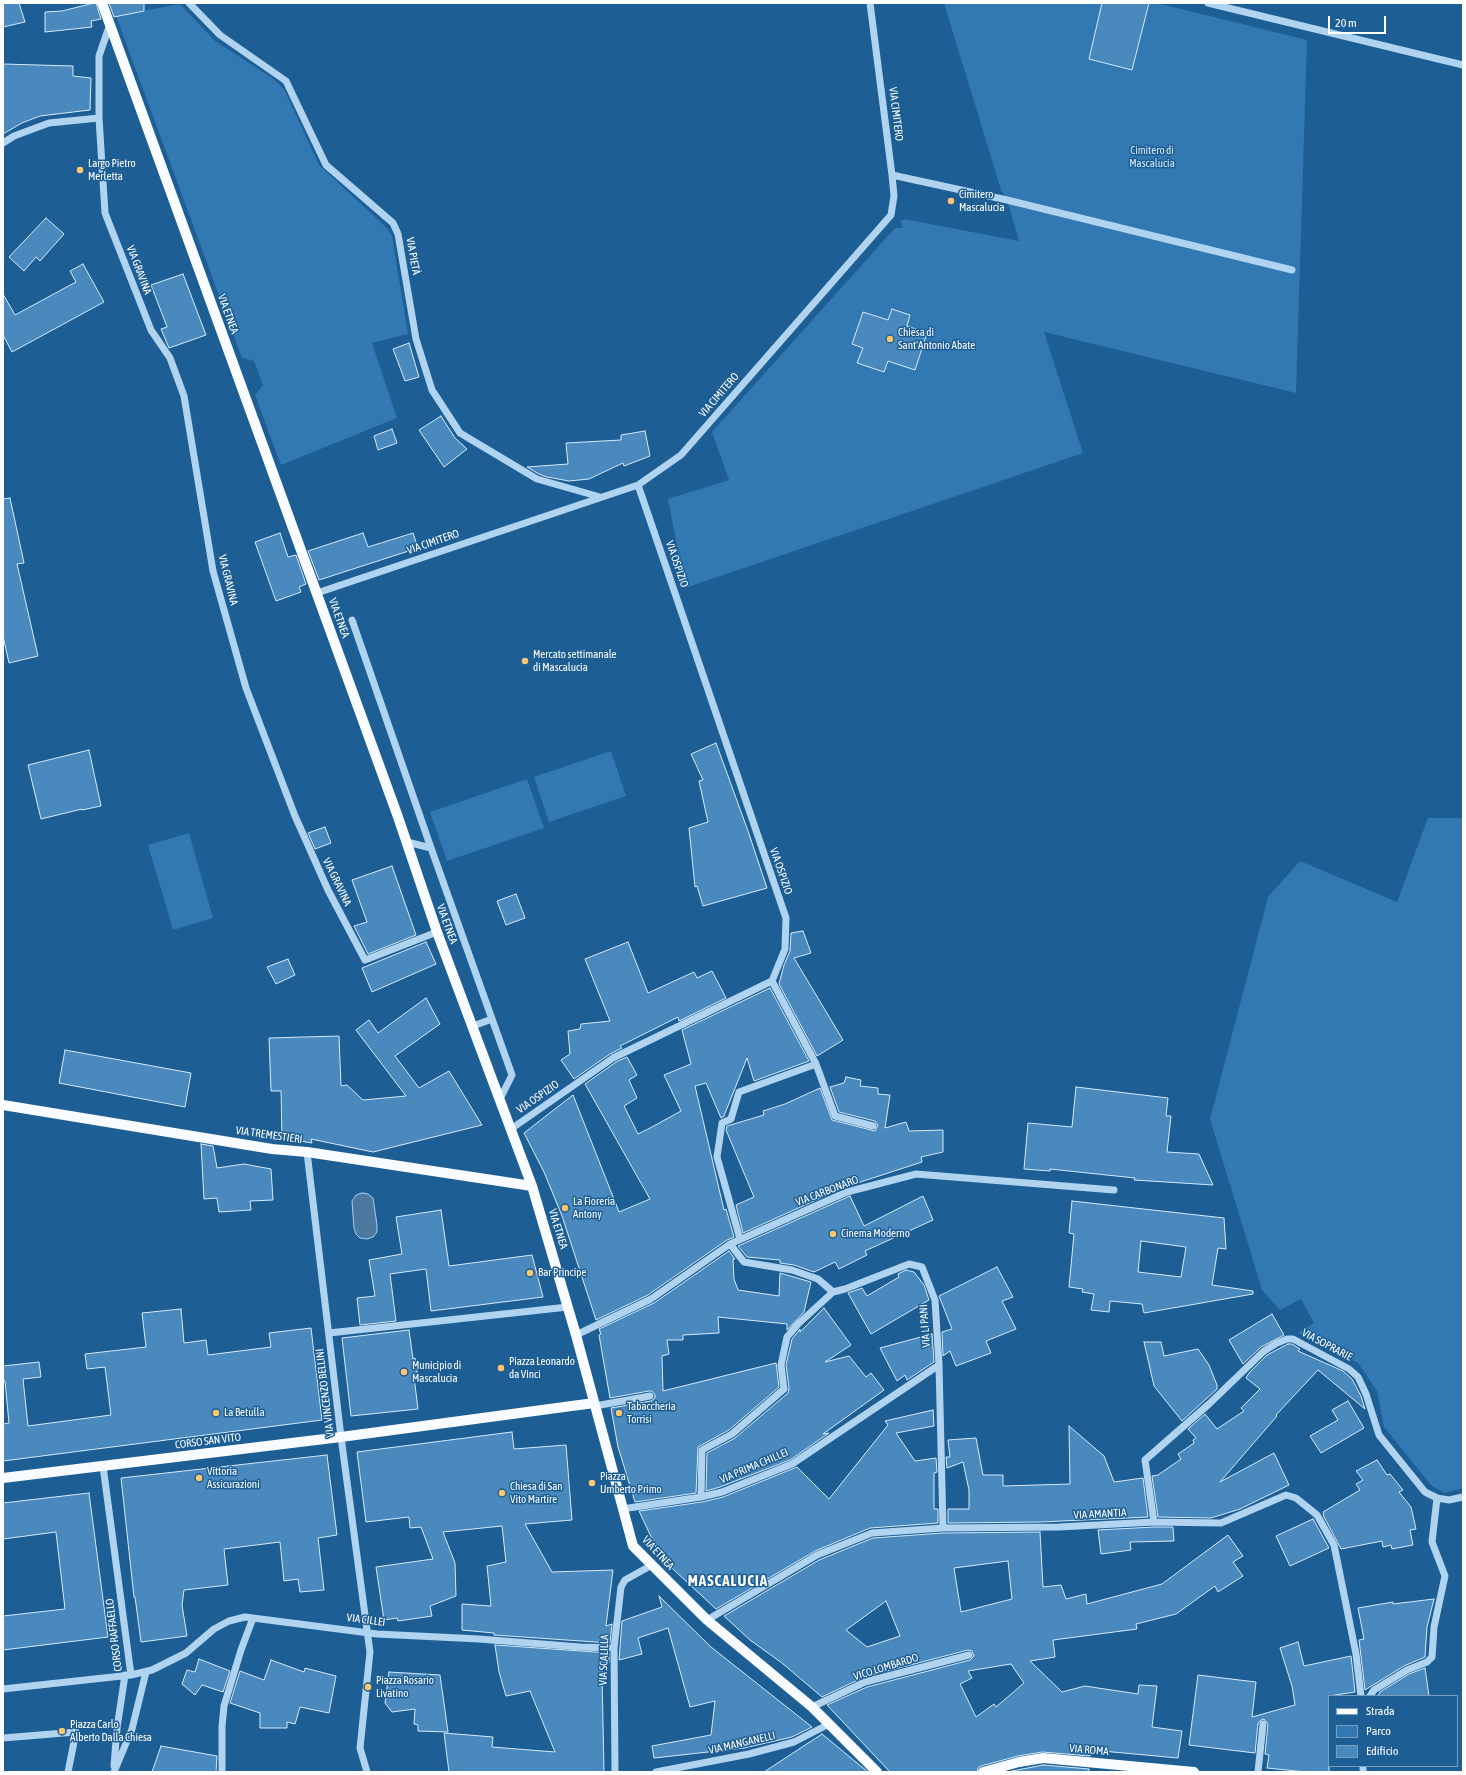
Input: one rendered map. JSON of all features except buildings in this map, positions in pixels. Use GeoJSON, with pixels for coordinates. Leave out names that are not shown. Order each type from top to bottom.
{"type":"FeatureCollection","features":[{"type":"Feature","properties":{"kind":"main road","name":"VIA ETNEA"},"geometry":{"type":"LineString","coordinates":[[102,3],[317,593],[437,932],[532,1186],[576,1335],[633,1546],[707,1620],[812,1708],[877,1772]]}},
{"type":"Feature","properties":{"kind":"main road","name":"VIA TREMESTIERI"},"geometry":{"type":"LineString","coordinates":[[3,1105],[272,1149],[307,1152],[532,1186]]}},
{"type":"Feature","properties":{"kind":"main road","name":"CORSO SAN VITO"},"geometry":{"type":"LineString","coordinates":[[3,1478],[341,1437],[594,1404]]}},
{"type":"Feature","properties":{"kind":"main road","name":"VIA ROMA"},"geometry":{"type":"LineString","coordinates":[[983,1772],[1019,1762],[1043,1758],[1194,1772]]}},
{"type":"Feature","properties":{"kind":"street","name":"VIA PIETÀ"},"geometry":{"type":"LineString","coordinates":[[189,3],[220,35],[286,81],[326,165],[393,223],[398,234],[416,338],[432,390],[460,433],[537,478],[600,498]]}},
{"type":"Feature","properties":{"kind":"street","name":"VIA CIMITERO"},"geometry":{"type":"LineString","coordinates":[[317,593],[638,485],[681,454],[891,215],[894,196],[892,175],[870,3]]}},
{"type":"Feature","properties":{"kind":"street"},"geometry":{"type":"LineString","coordinates":[[1208,3],[1463,65]]}},
{"type":"Feature","properties":{"kind":"street"},"geometry":{"type":"LineString","coordinates":[[3,143],[14,136],[49,123],[99,118],[99,56],[110,24]]}},
{"type":"Feature","properties":{"kind":"street","name":"VIA GRAVINA"},"geometry":{"type":"LineString","coordinates":[[99,118],[105,213],[151,330],[170,358],[184,396],[213,571],[246,688],[295,816],[328,890],[365,960],[437,932]]}},
{"type":"Feature","properties":{"kind":"street"},"geometry":{"type":"LineString","coordinates":[[892,175],[1007,200],[1292,270]]}},
{"type":"Feature","properties":{"kind":"street","name":"VIA OSPIZIO"},"geometry":{"type":"LineString","coordinates":[[511,1129],[613,1058],[772,981],[785,949],[786,918],[638,485]]}},
{"type":"Feature","properties":{"kind":"street"},"geometry":{"type":"LineString","coordinates":[[352,620],[512,1075],[500,1099]]}},
{"type":"Feature","properties":{"kind":"street"},"geometry":{"type":"LineString","coordinates":[[406,842],[432,848]]}},
{"type":"Feature","properties":{"kind":"street"},"geometry":{"type":"LineString","coordinates":[[772,981],[816,1064],[835,1116],[873,1126]]}},
{"type":"Feature","properties":{"kind":"street"},"geometry":{"type":"LineString","coordinates":[[473,1026],[492,1019]]}},
{"type":"Feature","properties":{"kind":"street"},"geometry":{"type":"LineString","coordinates":[[740,1239],[717,1158],[722,1123],[731,1119],[739,1092],[816,1064]]}},
{"type":"Feature","properties":{"kind":"street","name":"VIA VINCENZO BELLINI"},"geometry":{"type":"LineString","coordinates":[[307,1152],[341,1437],[370,1652],[360,1748],[365,1771]]}},
{"type":"Feature","properties":{"kind":"street","name":"VIA CARBONARO"},"geometry":{"type":"LineString","coordinates":[[576,1335],[651,1299],[730,1244],[847,1192],[916,1174],[1114,1190]]}},
{"type":"Feature","properties":{"kind":"street"},"geometry":{"type":"LineString","coordinates":[[701,1497],[702,1450],[732,1434],[784,1389],[781,1365],[787,1336],[833,1292],[818,1279],[799,1272],[744,1262],[730,1244]]}},
{"type":"Feature","properties":{"kind":"street","name":"VIA LI PANI"},"geometry":{"type":"LineString","coordinates":[[833,1292],[845,1289],[909,1264],[922,1267],[935,1300],[939,1366],[943,1528]]}},
{"type":"Feature","properties":{"kind":"street"},"geometry":{"type":"LineString","coordinates":[[329,1333],[568,1307]]}},
{"type":"Feature","properties":{"kind":"street","name":"VIA SOPRARIE"},"geometry":{"type":"LineString","coordinates":[[1154,1522],[1145,1460],[1209,1404],[1264,1351],[1287,1339],[1293,1339],[1349,1369],[1358,1377],[1366,1394],[1379,1435],[1425,1492],[1437,1498]]}},
{"type":"Feature","properties":{"kind":"street","name":"VIA PRIMA CHILLEI"},"geometry":{"type":"LineString","coordinates":[[622,1509],[701,1497],[722,1492],[792,1464],[939,1366]]}},
{"type":"Feature","properties":{"kind":"street"},"geometry":{"type":"LineString","coordinates":[[594,1404],[650,1396]]}},
{"type":"Feature","properties":{"kind":"street","name":"CORSO RAFFAELLO"},"geometry":{"type":"LineString","coordinates":[[3,1689],[128,1675],[103,1466]]}},
{"type":"Feature","properties":{"kind":"street","name":"VIA AMANTIA"},"geometry":{"type":"LineString","coordinates":[[707,1620],[817,1555],[872,1533],[943,1528],[1059,1527],[1154,1522],[1221,1523],[1286,1495],[1296,1498],[1317,1515],[1334,1545],[1356,1654],[1361,1695]]}},
{"type":"Feature","properties":{"kind":"street"},"geometry":{"type":"LineString","coordinates":[[1371,1695],[1374,1690],[1407,1670],[1427,1662],[1432,1657],[1434,1626],[1445,1576],[1432,1542],[1437,1498],[1449,1500],[1463,1497]]}},
{"type":"Feature","properties":{"kind":"street","name":"VIA SCALILLA"},"geometry":{"type":"LineString","coordinates":[[615,1772],[614,1648],[621,1587],[625,1580],[652,1565]]}},
{"type":"Feature","properties":{"kind":"street","name":"VIA CILLEI"},"geometry":{"type":"LineString","coordinates":[[128,1675],[146,1672],[186,1653],[214,1629],[229,1621],[245,1617],[368,1632],[580,1647],[614,1648]]}},
{"type":"Feature","properties":{"kind":"street"},"geometry":{"type":"LineString","coordinates":[[222,1772],[222,1726],[224,1706],[241,1650],[253,1618]]}},
{"type":"Feature","properties":{"kind":"street","name":"VICO LOMBARDO"},"geometry":{"type":"LineString","coordinates":[[812,1708],[865,1682],[969,1655]]}},
{"type":"Feature","properties":{"kind":"street"},"geometry":{"type":"LineString","coordinates":[[114,1772],[132,1729],[146,1672]]}},
{"type":"Feature","properties":{"kind":"street"},"geometry":{"type":"LineString","coordinates":[[114,1772],[117,1728],[128,1675]]}},
{"type":"Feature","properties":{"kind":"street","name":"VIA MANGANELLI"},"geometry":{"type":"LineString","coordinates":[[656,1772],[749,1754],[794,1742],[829,1724]]}},
{"type":"Feature","properties":{"kind":"street"},"geometry":{"type":"LineString","coordinates":[[1258,1772],[1263,1724]]}},
{"type":"Feature","properties":{"kind":"street"},"geometry":{"type":"LineString","coordinates":[[3,1738],[76,1732],[68,1772]]}},
{"type":"Feature","properties":{"kind":"green space","name":"Cimitero di Mascalucia"},"geometry":{"type":"Polygon","coordinates":[[[944,3],[1157,3],[1307,40],[1296,393],[1044,332],[1083,453],[685,588],[668,499],[729,480],[712,432],[895,228],[903,228],[900,222],[904,219],[1019,241],[1007,200],[1001,190],[944,3]]]}},
{"type":"Feature","properties":{"kind":"green space"},"geometry":{"type":"Polygon","coordinates":[[[180,4],[215,41],[271,77],[284,89],[319,165],[387,228],[392,236],[408,334],[372,343],[397,418],[281,465],[255,395],[263,385],[254,361],[242,358],[116,16],[180,4]]]}},
{"type":"Feature","properties":{"kind":"green space"},"geometry":{"type":"Polygon","coordinates":[[[611,751],[626,796],[549,822],[534,777],[611,751]]]}},
{"type":"Feature","properties":{"kind":"green space"},"geometry":{"type":"Polygon","coordinates":[[[527,779],[544,828],[447,861],[430,812],[527,779]]]}},
{"type":"Feature","properties":{"kind":"green space"},"geometry":{"type":"Polygon","coordinates":[[[1428,818],[1463,818],[1463,1488],[1444,1493],[1431,1485],[1384,1427],[1377,1391],[1358,1363],[1298,1333],[1314,1323],[1301,1299],[1280,1310],[1262,1290],[1210,1119],[1268,897],[1300,861],[1397,902],[1428,818]]]}},
{"type":"Feature","properties":{"kind":"green space"},"geometry":{"type":"Polygon","coordinates":[[[189,833],[213,918],[173,930],[148,845],[189,833]]]}},
{"type":"Feature","properties":{"kind":"shaded area"},"geometry":{"type":"Polygon","coordinates":[[[362,1193],[368,1194],[373,1198],[377,1225],[377,1232],[373,1237],[367,1239],[360,1238],[356,1234],[354,1228],[352,1201],[356,1195],[362,1193]]]}},
{"type":"Feature","properties":{"kind":"place","name":"Largo Pietro Merletta"},"geometry":{"type":"Point","coordinates":[80,170]}},
{"type":"Feature","properties":{"kind":"place","name":"Cimitero Mascalucia"},"geometry":{"type":"Point","coordinates":[951,201]}},
{"type":"Feature","properties":{"kind":"place","name":"Chiesa di Sant'Antonio Abate"},"geometry":{"type":"Point","coordinates":[890,339]}},
{"type":"Feature","properties":{"kind":"place","name":"Mercato settimanale di Mascalucia"},"geometry":{"type":"Point","coordinates":[525,661]}},
{"type":"Feature","properties":{"kind":"place","name":"La Fioreria Antony"},"geometry":{"type":"Point","coordinates":[565,1208]}},
{"type":"Feature","properties":{"kind":"place","name":"Cinema Moderno"},"geometry":{"type":"Point","coordinates":[833,1234]}},
{"type":"Feature","properties":{"kind":"place","name":"Bar Principe"},"geometry":{"type":"Point","coordinates":[530,1273]}},
{"type":"Feature","properties":{"kind":"place","name":"Piazza Leonardo da Vinci"},"geometry":{"type":"Point","coordinates":[501,1368]}},
{"type":"Feature","properties":{"kind":"place","name":"Municipio di Mascalucia"},"geometry":{"type":"Point","coordinates":[404,1372]}},
{"type":"Feature","properties":{"kind":"place","name":"La Betulla"},"geometry":{"type":"Point","coordinates":[216,1413]}},
{"type":"Feature","properties":{"kind":"place","name":"Tabaccheria Torrisi"},"geometry":{"type":"Point","coordinates":[619,1413]}},
{"type":"Feature","properties":{"kind":"place","name":"Vittoria Assicurazioni"},"geometry":{"type":"Point","coordinates":[199,1478]}},
{"type":"Feature","properties":{"kind":"place","name":"Piazza Umberto Primo"},"geometry":{"type":"Point","coordinates":[592,1483]}},
{"type":"Feature","properties":{"kind":"place","name":"Chiesa di San Vito Martire"},"geometry":{"type":"Point","coordinates":[502,1493]}},
{"type":"Feature","properties":{"kind":"place","name":"Piazza Rosario Livatino"},"geometry":{"type":"Point","coordinates":[368,1687]}},
{"type":"Feature","properties":{"kind":"place","name":"Piazza Carlo Alberto Dalla Chiesa"},"geometry":{"type":"Point","coordinates":[62,1731]}},
{"type":"Feature","properties":{"kind":"district","name":"MASCALUCIA"},"geometry":{"type":"Point","coordinates":[728,1581]}}]}
